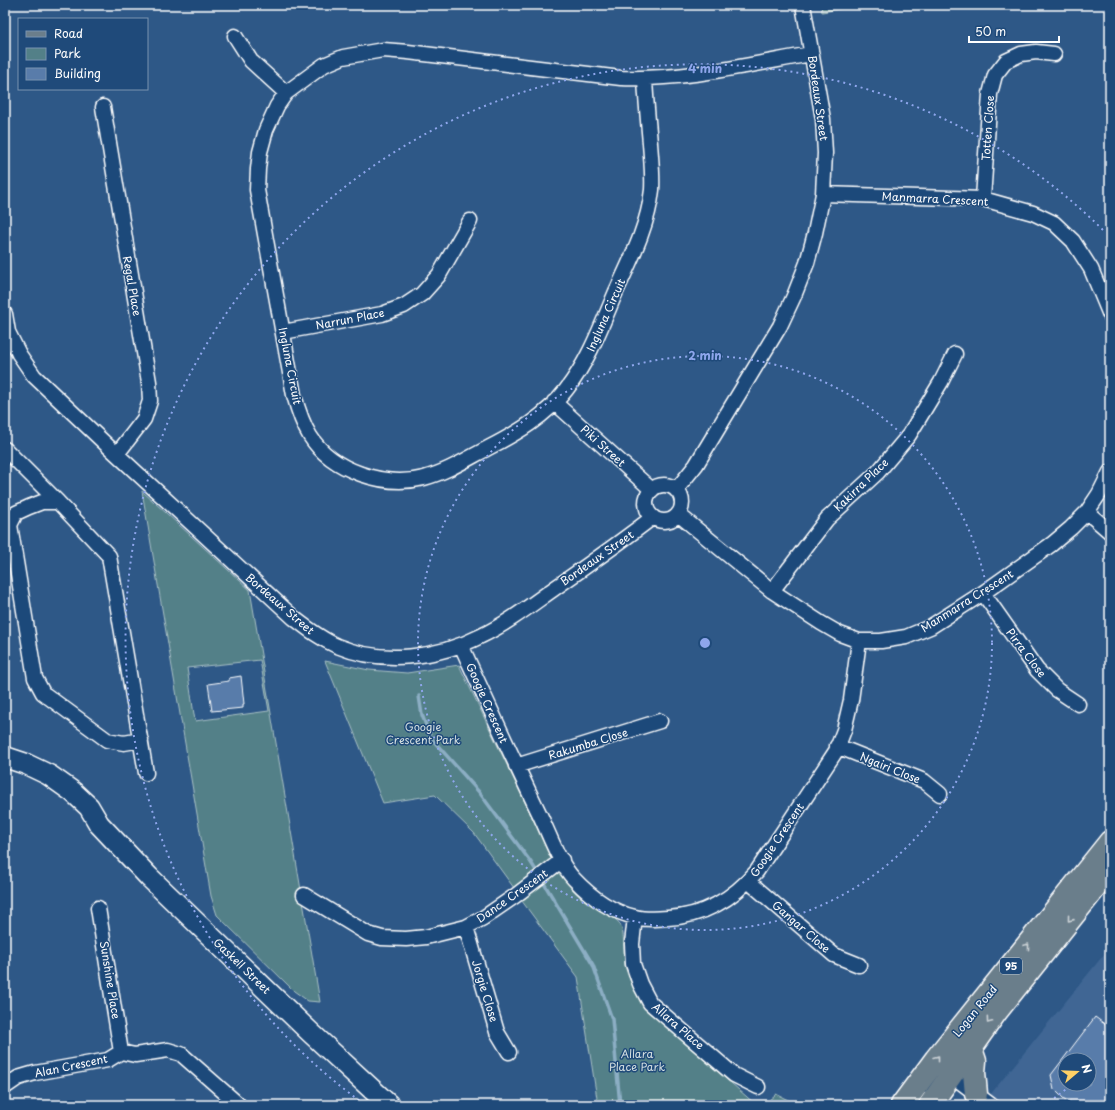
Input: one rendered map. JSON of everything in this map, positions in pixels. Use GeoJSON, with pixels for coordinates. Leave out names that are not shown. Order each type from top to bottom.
{"type":"FeatureCollection","features":[{"type":"Feature","properties":{"kind":"main road","name":"Logan Road"},"geometry":{"type":"LineString","coordinates":[[907,1097],[1110,842]]}},
{"type":"Feature","properties":{"kind":"main road","name":"Logan Road"},"geometry":{"type":"LineString","coordinates":[[930,1105],[970,1046],[1000,1006],[1110,869]]}},
{"type":"Feature","properties":{"kind":"main road"},"geometry":{"type":"LineString","coordinates":[[970,1046],[975,1061],[974,1072],[984,1099]]}},
{"type":"Feature","properties":{"kind":"street","name":"Bordeaux Street"},"geometry":{"type":"LineString","coordinates":[[676,490],[696,465],[780,326],[807,263],[815,233],[823,194],[825,153],[823,119],[803,5]]}},
{"type":"Feature","properties":{"kind":"street"},"geometry":{"type":"LineString","coordinates":[[235,36],[251,61],[286,93]]}},
{"type":"Feature","properties":{"kind":"street","name":"Ingluna Circuit"},"geometry":{"type":"LineString","coordinates":[[645,78],[652,168],[652,188],[649,209],[642,232],[590,351],[566,390],[543,413],[520,431],[441,473],[422,479],[405,481],[384,480],[363,475],[347,468],[328,456],[311,437],[299,415],[294,395],[258,190],[260,152],[266,130],[277,106],[286,93],[324,65],[343,57],[383,50],[621,78],[645,78],[696,74],[811,54]]}},
{"type":"Feature","properties":{"kind":"street","name":"Totten Close"},"geometry":{"type":"LineString","coordinates":[[983,200],[990,94],[995,75],[1006,61],[1021,54],[1036,52],[1054,54]]}},
{"type":"Feature","properties":{"kind":"street","name":"Regal Place"},"geometry":{"type":"LineString","coordinates":[[103,107],[149,382],[150,401],[144,419],[117,454]]}},
{"type":"Feature","properties":{"kind":"street","name":"Manmarra Crescent"},"geometry":{"type":"LineString","coordinates":[[823,194],[983,200],[1033,213],[1054,223],[1073,241],[1091,268],[1110,315]]}},
{"type":"Feature","properties":{"kind":"street","name":"Narrun Place"},"geometry":{"type":"LineString","coordinates":[[283,332],[382,314],[404,306],[422,294],[439,275],[470,221]]}},
{"type":"Feature","properties":{"kind":"street","name":"Bordeaux Street"},"geometry":{"type":"LineString","coordinates":[[5,314],[8,332],[19,354],[34,376],[294,618],[317,636],[338,646],[362,653],[385,656],[412,656],[432,654],[461,645],[508,621],[626,538],[653,517]]}},
{"type":"Feature","properties":{"kind":"street","name":"Kakirra Place"},"geometry":{"type":"LineString","coordinates":[[772,591],[827,519],[878,472],[909,435],[942,382],[955,354]]}},
{"type":"Feature","properties":{"kind":"street","name":"Piki Street"},"geometry":{"type":"LineString","coordinates":[[554,402],[652,490]]}},
{"type":"Feature","properties":{"kind":"street"},"geometry":{"type":"LineString","coordinates":[[5,449],[109,556],[146,773]]}},
{"type":"Feature","properties":{"kind":"street","name":"Manmarra Crescent"},"geometry":{"type":"LineString","coordinates":[[678,514],[772,591],[821,624],[840,634],[859,641],[881,641],[906,636],[930,627],[983,593],[1052,544],[1087,512],[1099,494],[1110,472]]}},
{"type":"Feature","properties":{"kind":"street"},"geometry":{"type":"LineString","coordinates":[[666,486],[676,490],[682,504],[678,514],[669,520],[663,521],[653,517],[647,507],[648,495],[652,490],[656,487],[666,486]]}},
{"type":"Feature","properties":{"kind":"street"},"geometry":{"type":"LineString","coordinates":[[58,502],[42,502],[16,513],[10,525],[35,678],[43,693],[107,740],[124,743],[141,740]]}},
{"type":"Feature","properties":{"kind":"street"},"geometry":{"type":"LineString","coordinates":[[1087,512],[1110,532]]}},
{"type":"Feature","properties":{"kind":"street","name":"Pirra Close"},"geometry":{"type":"LineString","coordinates":[[983,593],[1037,670],[1057,690],[1078,704]]}},
{"type":"Feature","properties":{"kind":"street","name":"Googie Crescent"},"geometry":{"type":"LineString","coordinates":[[461,645],[516,766],[562,860],[573,878],[587,892],[605,904],[635,917],[654,919],[676,918],[696,914],[715,906],[733,895],[748,882],[761,865],[836,751],[844,730],[851,700],[859,641]]}},
{"type":"Feature","properties":{"kind":"street","name":"Rakumba Close"},"geometry":{"type":"LineString","coordinates":[[516,766],[660,722]]}},
{"type":"Feature","properties":{"kind":"street","name":"Ngairi Close"},"geometry":{"type":"LineString","coordinates":[[837,746],[924,782],[940,794]]}},
{"type":"Feature","properties":{"kind":"street","name":"Gaskell Street"},"geometry":{"type":"LineString","coordinates":[[5,757],[26,764],[49,775],[73,792],[89,807],[99,824],[149,877],[382,1103]]}},
{"type":"Feature","properties":{"kind":"street","name":"Gaskell Street"},"geometry":{"type":"LineString","coordinates":[[5,768],[31,780],[81,815],[99,824]]}},
{"type":"Feature","properties":{"kind":"street","name":"Dance Crescent"},"geometry":{"type":"LineString","coordinates":[[304,895],[368,934],[382,938],[406,939],[426,937],[466,927],[483,918],[562,860]]}},
{"type":"Feature","properties":{"kind":"street","name":"Gangar Close"},"geometry":{"type":"LineString","coordinates":[[748,882],[834,955],[859,965]]}},
{"type":"Feature","properties":{"kind":"street","name":"Sunshine Place"},"geometry":{"type":"LineString","coordinates":[[98,908],[122,1052]]}},
{"type":"Feature","properties":{"kind":"street","name":"Allara Place"},"geometry":{"type":"LineString","coordinates":[[635,917],[632,944],[633,964],[640,984],[650,1003],[734,1075],[758,1087]]}},
{"type":"Feature","properties":{"kind":"street","name":"Jorgie Close"},"geometry":{"type":"LineString","coordinates":[[466,927],[497,1032],[509,1052]]}},
{"type":"Feature","properties":{"kind":"street","name":"Alan Crescent"},"geometry":{"type":"LineString","coordinates":[[5,1087],[18,1078],[35,1073],[108,1060],[122,1052],[135,1055],[168,1050],[181,1054],[239,1105]]}},
{"type":"Feature","properties":{"kind":"street"},"geometry":{"type":"LineString","coordinates":[[907,1097],[930,1084],[937,1078],[949,1077],[959,1081],[984,1099]]}},
{"type":"Feature","properties":{"kind":"shaded area"},"geometry":{"type":"Polygon","coordinates":[[[1110,947],[1110,1105],[982,1105],[1110,947]]]}},
{"type":"Feature","properties":{"kind":"green space"},"geometry":{"type":"Polygon","coordinates":[[[821,5],[862,5],[822,12],[821,5]]]}},
{"type":"Feature","properties":{"kind":"green space"},"geometry":{"type":"Polygon","coordinates":[[[142,491],[250,590],[320,1002],[308,1001],[294,991],[217,915],[211,896],[142,491]],[[260,660],[187,668],[195,721],[269,711],[260,660]]]}},
{"type":"Feature","properties":{"kind":"green space","name":"Googie Crescent Park"},"geometry":{"type":"Polygon","coordinates":[[[325,661],[369,670],[407,673],[459,665],[553,861],[514,888],[474,833],[435,795],[383,803],[325,661]]]}},
{"type":"Feature","properties":{"kind":"green space","name":"Allara Place Park"},"geometry":{"type":"Polygon","coordinates":[[[558,867],[567,882],[582,899],[605,912],[620,924],[623,932],[625,964],[629,979],[647,1007],[658,1019],[755,1104],[767,1102],[776,1094],[798,1105],[598,1105],[578,977],[519,897],[558,867]]]}},
{"type":"Feature","properties":{"kind":"building"},"geometry":{"type":"Polygon","coordinates":[[[241,676],[244,704],[243,708],[212,711],[208,684],[229,681],[229,678],[241,676]]]}},
{"type":"Feature","properties":{"kind":"building"},"geometry":{"type":"Polygon","coordinates":[[[1095,1017],[1110,1028],[1110,1105],[1073,1105],[1057,1092],[1097,1092],[1097,1052],[1068,1052],[1095,1017]]]}},
{"type":"Feature","properties":{"kind":"building"},"geometry":{"type":"Polygon","coordinates":[[[1057,1067],[1057,1092],[1054,1089],[1051,1075],[1057,1067]]]}},
{"type":"Feature","properties":{"kind":"waterway"},"geometry":{"type":"LineString","coordinates":[[419,696],[422,715],[431,738],[479,792],[539,875]]}},
{"type":"Feature","properties":{"kind":"waterway"},"geometry":{"type":"LineString","coordinates":[[542,880],[593,965],[612,1019],[620,1105]]}}]}
